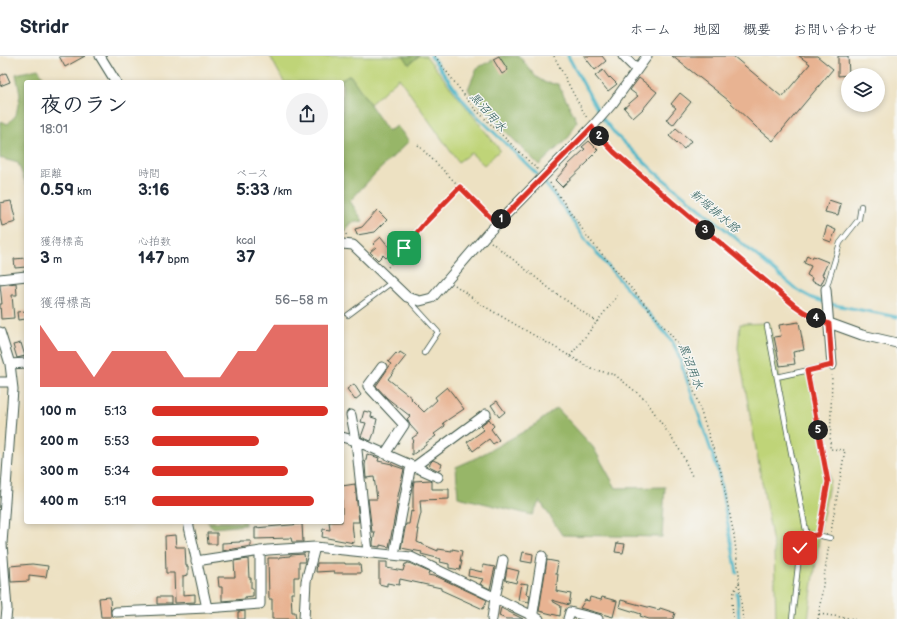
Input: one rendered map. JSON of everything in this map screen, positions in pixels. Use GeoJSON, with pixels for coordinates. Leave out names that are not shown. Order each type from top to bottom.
{"type":"FeatureCollection","features":[{"type":"Feature","properties":{"kind":"street"},"geometry":{"type":"LineString","coordinates":[[100,56],[115,80]]}},
{"type":"Feature","properties":{"kind":"street"},"geometry":{"type":"LineString","coordinates":[[623,56],[637,70]]}},
{"type":"Feature","properties":{"kind":"street"},"geometry":{"type":"LineString","coordinates":[[344,244],[353,245],[407,297],[420,301],[432,298],[484,237],[592,127],[613,103],[646,56]]}},
{"type":"Feature","properties":{"kind":"street"},"geometry":{"type":"LineString","coordinates":[[0,279],[24,276]]}},
{"type":"Feature","properties":{"kind":"street"},"geometry":{"type":"LineString","coordinates":[[826,289],[832,365]]}},
{"type":"Feature","properties":{"kind":"street"},"geometry":{"type":"LineString","coordinates":[[829,324],[862,335],[897,342]]}},
{"type":"Feature","properties":{"kind":"street"},"geometry":{"type":"LineString","coordinates":[[0,332],[10,364],[13,389],[2,544],[7,609],[6,619]]}},
{"type":"Feature","properties":{"kind":"street"},"geometry":{"type":"LineString","coordinates":[[10,364],[24,363]]}},
{"type":"Feature","properties":{"kind":"street"},"geometry":{"type":"LineString","coordinates":[[382,367],[368,386],[404,425],[385,454]]}},
{"type":"Feature","properties":{"kind":"street"},"geometry":{"type":"LineString","coordinates":[[0,382],[12,382]]}},
{"type":"Feature","properties":{"kind":"street"},"geometry":{"type":"LineString","coordinates":[[394,555],[410,470],[486,414]]}},
{"type":"Feature","properties":{"kind":"street"},"geometry":{"type":"LineString","coordinates":[[352,415],[368,552]]}},
{"type":"Feature","properties":{"kind":"street"},"geometry":{"type":"LineString","coordinates":[[344,438],[356,441],[438,477]]}},
{"type":"Feature","properties":{"kind":"street"},"geometry":{"type":"LineString","coordinates":[[188,524],[207,608]]}},
{"type":"Feature","properties":{"kind":"street"},"geometry":{"type":"LineString","coordinates":[[304,619],[306,581],[315,547]]}},
{"type":"Feature","properties":{"kind":"street"},"geometry":{"type":"LineString","coordinates":[[196,561],[268,550],[315,547],[411,556],[534,618],[542,556]]}},
{"type":"Feature","properties":{"kind":"street"},"geometry":{"type":"LineString","coordinates":[[116,612],[260,604],[260,551]]}},
{"type":"Feature","properties":{"kind":"street"},"geometry":{"type":"LineString","coordinates":[[492,619],[503,560]]}},
{"type":"Feature","properties":{"kind":"street"},"geometry":{"type":"LineString","coordinates":[[568,619],[570,612],[598,619]]}},
{"type":"Feature","properties":{"kind":"lane"},"geometry":{"type":"LineString","coordinates":[[826,289],[840,243],[859,219],[862,206]]}},
{"type":"Feature","properties":{"kind":"lane"},"geometry":{"type":"LineString","coordinates":[[348,315],[392,282]]}},
{"type":"Feature","properties":{"kind":"lane"},"geometry":{"type":"LineString","coordinates":[[407,297],[438,332],[424,353]]}},
{"type":"Feature","properties":{"kind":"lane"},"geometry":{"type":"LineString","coordinates":[[767,326],[806,536],[800,548],[792,619]]}},
{"type":"Feature","properties":{"kind":"lane"},"geometry":{"type":"LineString","coordinates":[[777,377],[832,365]]}},
{"type":"Feature","properties":{"kind":"lane"},"geometry":{"type":"LineString","coordinates":[[807,371],[828,482],[819,532],[817,535]]}},
{"type":"Feature","properties":{"kind":"lane"},"geometry":{"type":"LineString","coordinates":[[806,536],[817,535],[830,538]]}},
{"type":"Feature","properties":{"kind":"path"},"geometry":{"type":"LineString","coordinates":[[435,56],[473,107],[539,170]]}},
{"type":"Feature","properties":{"kind":"path"},"geometry":{"type":"LineString","coordinates":[[554,56],[572,93],[595,132],[614,152],[678,208],[794,305],[804,312],[829,324]]}},
{"type":"Feature","properties":{"kind":"path"},"geometry":{"type":"LineString","coordinates":[[418,145],[497,224]]}},
{"type":"Feature","properties":{"kind":"path"},"geometry":{"type":"LineString","coordinates":[[548,179],[590,240],[679,346],[721,472],[734,535],[743,619]]}},
{"type":"Feature","properties":{"kind":"path"},"geometry":{"type":"LineString","coordinates":[[382,273],[425,223],[460,187]]}},
{"type":"Feature","properties":{"kind":"path"},"geometry":{"type":"LineString","coordinates":[[484,237],[554,292],[597,322]]}},
{"type":"Feature","properties":{"kind":"path"},"geometry":{"type":"LineString","coordinates":[[448,280],[482,305],[592,369],[615,375],[645,399],[681,452],[692,476]]}},
{"type":"Feature","properties":{"kind":"path"},"geometry":{"type":"LineString","coordinates":[[570,356],[618,295]]}},
{"type":"Feature","properties":{"kind":"path"},"geometry":{"type":"LineString","coordinates":[[733,619],[732,600],[739,582]]}},
{"type":"Feature","properties":{"kind":"path"},"geometry":{"type":"LineString","coordinates":[[819,614],[855,619]]}},
{"type":"Feature","properties":{"kind":"green space"},"geometry":{"type":"Polygon","coordinates":[[[270,56],[404,56],[409,64],[419,56],[426,56],[500,150],[484,165],[471,153],[458,162],[399,78],[370,104],[350,75],[341,80],[283,80],[270,56]]]}},
{"type":"Feature","properties":{"kind":"green space"},"geometry":{"type":"Polygon","coordinates":[[[404,56],[419,56],[409,64],[404,56]]]}},
{"type":"Feature","properties":{"kind":"green space"},"geometry":{"type":"Polygon","coordinates":[[[500,56],[519,56],[536,77],[546,83],[558,84],[577,121],[569,137],[539,165],[476,102],[468,89],[477,68],[500,56]]]}},
{"type":"Feature","properties":{"kind":"green space"},"geometry":{"type":"Polygon","coordinates":[[[38,69],[46,80],[24,80],[24,179],[18,163],[0,158],[0,121],[8,124],[16,115],[20,95],[16,74],[38,69]]]}},
{"type":"Feature","properties":{"kind":"green space"},"geometry":{"type":"Polygon","coordinates":[[[350,75],[388,131],[397,126],[409,141],[350,201],[363,221],[351,223],[344,234],[344,80],[341,80],[350,75]]]}},
{"type":"Feature","properties":{"kind":"green space"},"geometry":{"type":"Polygon","coordinates":[[[769,323],[780,379],[809,373],[830,480],[821,525],[808,619],[776,619],[774,549],[738,348],[740,324],[769,323]]]}},
{"type":"Feature","properties":{"kind":"green space"},"geometry":{"type":"Polygon","coordinates":[[[557,408],[593,447],[616,488],[665,487],[662,537],[562,535],[540,501],[532,515],[458,497],[456,467],[474,459],[532,427],[557,408]]]}},
{"type":"Feature","properties":{"kind":"green space"},"geometry":{"type":"Polygon","coordinates":[[[209,524],[245,524],[245,525],[214,528],[209,524]]]}},
{"type":"Feature","properties":{"kind":"building"},"geometry":{"type":"Polygon","coordinates":[[[59,56],[85,56],[65,67],[59,56]]]}},
{"type":"Feature","properties":{"kind":"building"},"geometry":{"type":"Polygon","coordinates":[[[499,56],[508,70],[502,74],[493,59],[499,56]]]}},
{"type":"Feature","properties":{"kind":"building"},"geometry":{"type":"Polygon","coordinates":[[[584,56],[602,56],[606,61],[595,70],[584,56]]]}},
{"type":"Feature","properties":{"kind":"building"},"geometry":{"type":"Polygon","coordinates":[[[672,56],[733,56],[782,97],[810,64],[799,56],[817,56],[833,69],[773,141],[728,100],[672,56]]]}},
{"type":"Feature","properties":{"kind":"building"},"geometry":{"type":"Polygon","coordinates":[[[838,56],[848,56],[849,68],[841,68],[841,76],[838,76],[838,56]]]}},
{"type":"Feature","properties":{"kind":"building"},"geometry":{"type":"Polygon","coordinates":[[[603,70],[609,78],[610,77],[617,84],[608,91],[595,76],[603,70]]]}},
{"type":"Feature","properties":{"kind":"building"},"geometry":{"type":"Polygon","coordinates":[[[6,73],[10,82],[0,86],[0,76],[6,73]]]}},
{"type":"Feature","properties":{"kind":"building"},"geometry":{"type":"Polygon","coordinates":[[[639,78],[657,92],[643,109],[633,118],[624,108],[638,96],[630,90],[639,78]]]}},
{"type":"Feature","properties":{"kind":"building"},"geometry":{"type":"Polygon","coordinates":[[[680,93],[691,102],[673,125],[666,120],[676,108],[671,104],[680,93]]]}},
{"type":"Feature","properties":{"kind":"building"},"geometry":{"type":"Polygon","coordinates":[[[676,128],[691,141],[684,149],[669,136],[676,128]]]}},
{"type":"Feature","properties":{"kind":"building"},"geometry":{"type":"Polygon","coordinates":[[[589,141],[598,150],[588,160],[589,161],[562,187],[555,180],[585,149],[582,147],[589,141]]]}},
{"type":"Feature","properties":{"kind":"building"},"geometry":{"type":"Polygon","coordinates":[[[829,200],[841,204],[838,215],[825,212],[829,200]]]}},
{"type":"Feature","properties":{"kind":"building"},"geometry":{"type":"Polygon","coordinates":[[[11,201],[16,222],[2,226],[0,218],[0,203],[11,201]]]}},
{"type":"Feature","properties":{"kind":"building"},"geometry":{"type":"Polygon","coordinates":[[[377,210],[387,220],[375,232],[357,235],[355,229],[362,227],[377,210]]]}},
{"type":"Feature","properties":{"kind":"building"},"geometry":{"type":"Polygon","coordinates":[[[827,226],[836,230],[831,242],[823,239],[827,226]]]}},
{"type":"Feature","properties":{"kind":"building"},"geometry":{"type":"Polygon","coordinates":[[[381,237],[393,252],[386,258],[383,255],[378,260],[370,252],[376,247],[373,244],[381,237]]]}},
{"type":"Feature","properties":{"kind":"building"},"geometry":{"type":"Polygon","coordinates":[[[807,255],[812,258],[813,256],[828,262],[822,275],[825,276],[821,285],[811,281],[812,278],[807,275],[811,266],[804,263],[807,255]]]}},
{"type":"Feature","properties":{"kind":"building"},"geometry":{"type":"Polygon","coordinates":[[[24,258],[24,267],[15,268],[14,259],[24,258]]]}},
{"type":"Feature","properties":{"kind":"building"},"geometry":{"type":"Polygon","coordinates":[[[16,283],[17,295],[12,295],[14,318],[1,319],[0,304],[2,304],[0,285],[16,283]]]}},
{"type":"Feature","properties":{"kind":"building"},"geometry":{"type":"Polygon","coordinates":[[[24,311],[24,319],[18,320],[17,312],[24,311]]]}},
{"type":"Feature","properties":{"kind":"building"},"geometry":{"type":"Polygon","coordinates":[[[799,322],[804,350],[793,352],[795,364],[780,366],[774,337],[781,336],[779,325],[799,322]]]}},
{"type":"Feature","properties":{"kind":"building"},"geometry":{"type":"Polygon","coordinates":[[[21,343],[24,356],[17,358],[13,345],[21,343]]]}},
{"type":"Feature","properties":{"kind":"building"},"geometry":{"type":"Polygon","coordinates":[[[400,352],[406,356],[388,379],[412,398],[411,399],[424,412],[437,400],[435,397],[447,387],[464,409],[443,423],[445,426],[434,434],[436,436],[412,455],[412,443],[414,441],[412,438],[418,434],[407,419],[410,416],[387,398],[376,386],[391,364],[388,362],[396,353],[398,355],[400,352]]]}},
{"type":"Feature","properties":{"kind":"building"},"geometry":{"type":"Polygon","coordinates":[[[354,384],[361,395],[355,400],[347,389],[354,384]]]}},
{"type":"Feature","properties":{"kind":"building"},"geometry":{"type":"Polygon","coordinates":[[[497,401],[505,412],[499,417],[491,405],[497,401]]]}},
{"type":"Feature","properties":{"kind":"building"},"geometry":{"type":"Polygon","coordinates":[[[364,411],[372,413],[371,417],[377,419],[371,441],[361,437],[366,423],[361,422],[364,411]]]}},
{"type":"Feature","properties":{"kind":"building"},"geometry":{"type":"Polygon","coordinates":[[[489,419],[494,426],[491,429],[499,440],[493,444],[489,439],[473,451],[467,442],[484,430],[480,426],[489,419]]]}},
{"type":"Feature","properties":{"kind":"building"},"geometry":{"type":"Polygon","coordinates":[[[367,454],[379,458],[378,461],[392,464],[404,469],[389,547],[380,545],[380,547],[373,546],[375,532],[372,532],[368,499],[377,499],[374,477],[366,478],[365,465],[367,454]]]}},
{"type":"Feature","properties":{"kind":"building"},"geometry":{"type":"Polygon","coordinates":[[[433,460],[442,464],[439,471],[429,466],[433,460]]]}},
{"type":"Feature","properties":{"kind":"building"},"geometry":{"type":"Polygon","coordinates":[[[431,480],[432,489],[449,489],[449,499],[420,500],[421,513],[417,529],[419,529],[417,542],[438,551],[438,549],[452,551],[452,549],[462,551],[460,570],[449,568],[449,564],[440,562],[441,559],[421,554],[422,552],[401,548],[406,524],[409,524],[411,511],[413,512],[414,481],[431,480]]]}},
{"type":"Feature","properties":{"kind":"building"},"geometry":{"type":"Polygon","coordinates":[[[355,484],[359,522],[352,522],[354,543],[322,537],[323,529],[330,530],[329,524],[344,524],[344,486],[355,484]]]}},
{"type":"Feature","properties":{"kind":"building"},"geometry":{"type":"Polygon","coordinates":[[[302,524],[303,542],[292,542],[291,538],[255,539],[255,528],[302,524]]]}},
{"type":"Feature","properties":{"kind":"building"},"geometry":{"type":"Polygon","coordinates":[[[207,533],[217,533],[217,544],[208,544],[207,533]]]}},
{"type":"Feature","properties":{"kind":"building"},"geometry":{"type":"Polygon","coordinates":[[[175,535],[176,547],[185,547],[186,566],[188,566],[188,575],[183,576],[183,595],[195,594],[195,602],[175,603],[174,573],[166,573],[165,536],[175,535]]]}},
{"type":"Feature","properties":{"kind":"building"},"geometry":{"type":"Polygon","coordinates":[[[251,541],[251,546],[222,551],[222,543],[251,541]]]}},
{"type":"Feature","properties":{"kind":"building"},"geometry":{"type":"Polygon","coordinates":[[[617,543],[625,544],[623,553],[615,552],[617,543]]]}},
{"type":"Feature","properties":{"kind":"building"},"geometry":{"type":"Polygon","coordinates":[[[523,552],[533,554],[532,563],[521,561],[523,552]]]}},
{"type":"Feature","properties":{"kind":"building"},"geometry":{"type":"Polygon","coordinates":[[[304,554],[305,562],[299,562],[299,577],[294,577],[294,593],[291,593],[292,612],[295,612],[296,619],[272,619],[272,599],[269,599],[268,558],[279,558],[290,555],[304,554]]]}},
{"type":"Feature","properties":{"kind":"building"},"geometry":{"type":"Polygon","coordinates":[[[248,559],[249,578],[251,578],[253,596],[245,597],[245,599],[222,601],[222,587],[219,587],[218,577],[235,577],[234,561],[248,559]]]}},
{"type":"Feature","properties":{"kind":"building"},"geometry":{"type":"Polygon","coordinates":[[[547,560],[558,562],[556,591],[571,594],[569,605],[552,600],[561,606],[560,616],[539,611],[547,560]]]}},
{"type":"Feature","properties":{"kind":"building"},"geometry":{"type":"Polygon","coordinates":[[[379,562],[387,562],[387,568],[403,571],[405,564],[409,563],[429,572],[428,575],[438,577],[487,600],[483,609],[441,590],[441,588],[400,579],[399,585],[387,583],[387,586],[379,584],[379,562]]]}},
{"type":"Feature","properties":{"kind":"building"},"geometry":{"type":"Polygon","coordinates":[[[317,563],[360,564],[361,573],[334,573],[334,571],[316,572],[317,563]]]}},
{"type":"Feature","properties":{"kind":"building"},"geometry":{"type":"Polygon","coordinates":[[[32,564],[48,566],[46,577],[29,575],[29,581],[11,582],[10,566],[32,564]]]}},
{"type":"Feature","properties":{"kind":"building"},"geometry":{"type":"Polygon","coordinates":[[[483,565],[495,567],[490,589],[480,584],[483,579],[468,576],[469,569],[482,572],[483,565]]]}},
{"type":"Feature","properties":{"kind":"building"},"geometry":{"type":"Polygon","coordinates":[[[507,568],[519,571],[516,583],[505,580],[507,568]]]}},
{"type":"Feature","properties":{"kind":"building"},"geometry":{"type":"Polygon","coordinates":[[[521,583],[528,584],[526,594],[530,595],[529,602],[518,600],[521,583]]]}},
{"type":"Feature","properties":{"kind":"building"},"geometry":{"type":"Polygon","coordinates":[[[110,597],[111,617],[101,617],[99,598],[110,597]]]}},
{"type":"Feature","properties":{"kind":"building"},"geometry":{"type":"Polygon","coordinates":[[[157,597],[171,597],[171,604],[157,604],[157,597]]]}},
{"type":"Feature","properties":{"kind":"building"},"geometry":{"type":"Polygon","coordinates":[[[590,597],[601,600],[602,597],[617,601],[613,617],[580,608],[585,600],[589,601],[590,597]]]}},
{"type":"Feature","properties":{"kind":"building"},"geometry":{"type":"Polygon","coordinates":[[[621,600],[659,610],[660,608],[675,613],[673,619],[649,619],[640,616],[641,614],[619,607],[621,600]]]}},
{"type":"Feature","properties":{"kind":"building"},"geometry":{"type":"Polygon","coordinates":[[[501,608],[523,619],[506,619],[499,616],[501,608]]]}},
{"type":"Feature","properties":{"kind":"building"},"geometry":{"type":"Polygon","coordinates":[[[245,611],[245,619],[238,619],[238,612],[245,611]]]}},
{"type":"Feature","properties":{"kind":"waterway","name":"黒沼用水"},"geometry":{"type":"LineString","coordinates":[[431,56],[463,100],[476,115],[537,174]]}},
{"type":"Feature","properties":{"kind":"waterway","name":"新堀排水路"},"geometry":{"type":"LineString","coordinates":[[568,56],[603,119],[617,136],[657,174],[797,290],[812,298],[830,304],[897,317]]}},
{"type":"Feature","properties":{"kind":"waterway","name":"黒沼用水"},"geometry":{"type":"LineString","coordinates":[[543,181],[588,243],[672,341],[677,351],[718,471],[737,573]]}},
{"type":"Feature","properties":{"kind":"waterway","name":"黒沼用水"},"geometry":{"type":"LineString","coordinates":[[737,593],[739,619]]}},
{"type":"Feature","properties":{"kind":"route"},"geometry":{"type":"LineString","coordinates":[[404,248],[425,223],[460,187],[497,224],[592,127],[614,152],[698,225],[794,305],[804,312],[829,324],[832,365],[807,371],[828,482],[819,532],[817,535],[806,536],[800,548]]}}]}
